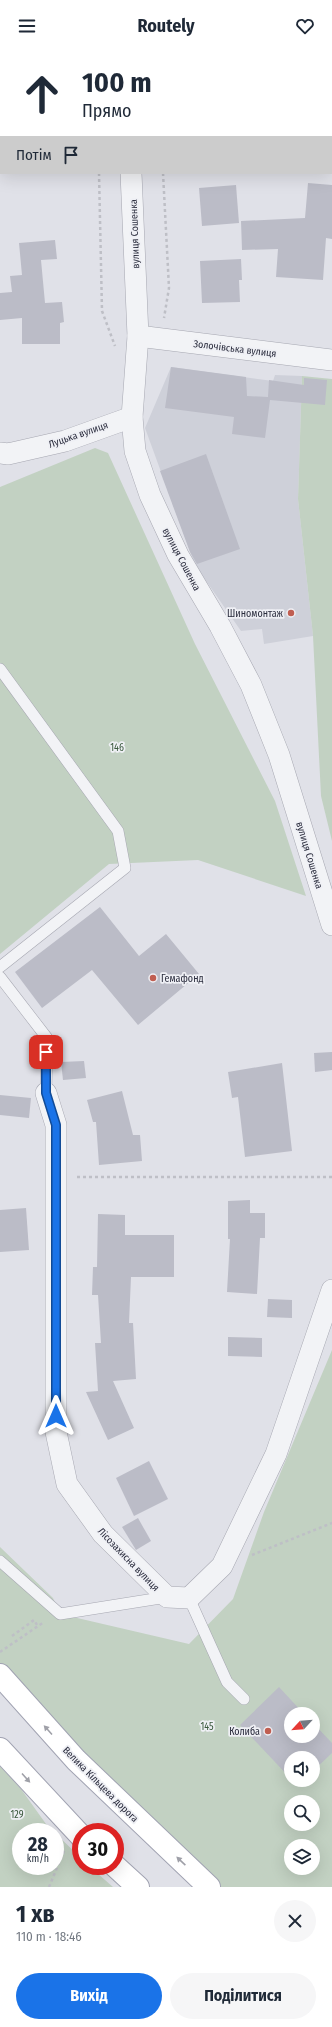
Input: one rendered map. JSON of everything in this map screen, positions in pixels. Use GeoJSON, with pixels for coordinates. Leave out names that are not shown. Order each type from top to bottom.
{"type":"FeatureCollection","features":[{"type":"Feature","properties":{"kind":"main road","name":"Велика Кільцева дорога"},"geometry":{"type":"LineString","coordinates":[[0,1675],[76,1760],[209,1887]]}},
{"type":"Feature","properties":{"kind":"main road"},"geometry":{"type":"LineString","coordinates":[[0,1749],[72,1828]]}},
{"type":"Feature","properties":{"kind":"main road"},"geometry":{"type":"LineString","coordinates":[[124,1874],[138,1887]]}},
{"type":"Feature","properties":{"kind":"street","name":"вулиця Сошенка"},"geometry":{"type":"LineString","coordinates":[[131,174],[138,336],[132,416],[135,451],[150,495],[178,555],[251,685],[279,755],[332,925]]}},
{"type":"Feature","properties":{"kind":"street","name":"Золочівська вулиця"},"geometry":{"type":"LineString","coordinates":[[138,336],[332,360]]}},
{"type":"Feature","properties":{"kind":"street","name":"Луцька вулиця"},"geometry":{"type":"LineString","coordinates":[[3,455],[65,441],[132,416]]}},
{"type":"Feature","properties":{"kind":"street","name":"Лісозахисна вулиця"},"geometry":{"type":"LineString","coordinates":[[46,1093],[56,1125],[56,1432],[67,1484],[103,1534],[167,1597],[189,1598]]}},
{"type":"Feature","properties":{"kind":"street"},"geometry":{"type":"LineString","coordinates":[[189,1598],[222,1566],[276,1454],[332,1290]]}},
{"type":"Feature","properties":{"kind":"lane"},"geometry":{"type":"LineString","coordinates":[[0,669],[118,831],[125,868],[0,967]]}},
{"type":"Feature","properties":{"kind":"lane"},"geometry":{"type":"LineString","coordinates":[[0,976],[47,1038],[46,1093]]}},
{"type":"Feature","properties":{"kind":"lane"},"geometry":{"type":"LineString","coordinates":[[0,1561],[60,1614],[167,1597]]}},
{"type":"Feature","properties":{"kind":"lane"},"geometry":{"type":"LineString","coordinates":[[189,1598],[227,1682],[244,1699]]}},
{"type":"Feature","properties":{"kind":"path"},"geometry":{"type":"LineString","coordinates":[[161,339],[169,288],[163,174]]}},
{"type":"Feature","properties":{"kind":"path"},"geometry":{"type":"LineString","coordinates":[[55,1177],[332,1177]]}},
{"type":"Feature","properties":{"kind":"path"},"geometry":{"type":"LineString","coordinates":[[222,1566],[332,1523]]}},
{"type":"Feature","properties":{"kind":"path"},"geometry":{"type":"LineString","coordinates":[[12,1636],[34,1620],[37,1625]]}},
{"type":"Feature","properties":{"kind":"path"},"geometry":{"type":"LineString","coordinates":[[0,1652],[32,1629]]}},
{"type":"Feature","properties":{"kind":"path"},"geometry":{"type":"LineString","coordinates":[[49,1887],[72,1843]]}},
{"type":"Feature","properties":{"kind":"shaded area"},"geometry":{"type":"Polygon","coordinates":[[[171,367],[273,381],[275,375],[302,376],[298,499],[313,636],[264,644],[262,629],[241,631],[195,565],[145,428],[171,367]]]}},
{"type":"Feature","properties":{"kind":"green space"},"geometry":{"type":"Polygon","coordinates":[[[302,376],[332,379],[332,841],[321,796],[313,636],[298,499],[302,376]]]}},
{"type":"Feature","properties":{"kind":"green space","name":"146"},"geometry":{"type":"Polygon","coordinates":[[[95,448],[108,453],[195,644],[275,801],[306,896],[198,860],[109,864],[0,954],[0,487],[95,448]]]}},
{"type":"Feature","properties":{"kind":"green space","name":"145"},"geometry":{"type":"Polygon","coordinates":[[[332,1350],[332,1887],[209,1887],[0,1675],[0,1547],[53,1598],[60,1614],[189,1644],[233,1599],[264,1512],[332,1350]]]}},
{"type":"Feature","properties":{"kind":"green space","name":"129"},"geometry":{"type":"Polygon","coordinates":[[[0,1766],[21,1789],[45,1823],[12,1823],[12,1875],[64,1875],[64,1842],[72,1849],[72,1875],[99,1875],[113,1887],[0,1887],[0,1766]]]}},
{"type":"Feature","properties":{"kind":"building"},"geometry":{"type":"Polygon","coordinates":[[[308,183],[332,185],[332,239],[326,238],[323,280],[276,277],[278,249],[242,250],[241,221],[305,218],[308,183]]]}},
{"type":"Feature","properties":{"kind":"building"},"geometry":{"type":"Polygon","coordinates":[[[236,185],[239,223],[202,226],[199,188],[236,185]]]}},
{"type":"Feature","properties":{"kind":"building"},"geometry":{"type":"Polygon","coordinates":[[[55,240],[57,259],[41,260],[45,303],[62,302],[64,322],[60,323],[60,344],[22,344],[22,318],[0,320],[0,293],[12,292],[10,276],[22,275],[19,243],[55,240]]]}},
{"type":"Feature","properties":{"kind":"building"},"geometry":{"type":"Polygon","coordinates":[[[241,259],[242,280],[239,280],[240,302],[202,303],[200,261],[241,259]]]}},
{"type":"Feature","properties":{"kind":"building"},"geometry":{"type":"Polygon","coordinates":[[[171,367],[246,377],[247,396],[268,397],[269,380],[304,385],[304,378],[327,380],[325,405],[270,400],[265,438],[232,434],[234,417],[165,408],[171,367]]]}},
{"type":"Feature","properties":{"kind":"building"},"geometry":{"type":"Polygon","coordinates":[[[206,454],[240,549],[197,564],[190,552],[160,471],[206,454]]]}},
{"type":"Feature","properties":{"kind":"building"},"geometry":{"type":"Polygon","coordinates":[[[100,907],[139,956],[166,934],[199,974],[138,1025],[92,970],[42,1008],[15,972],[100,907]]]}},
{"type":"Feature","properties":{"kind":"building"},"geometry":{"type":"Polygon","coordinates":[[[332,1052],[332,1070],[315,1072],[314,1053],[332,1052]]]}},
{"type":"Feature","properties":{"kind":"building"},"geometry":{"type":"Polygon","coordinates":[[[84,1061],[86,1078],[63,1080],[61,1062],[84,1061]]]}},
{"type":"Feature","properties":{"kind":"building"},"geometry":{"type":"Polygon","coordinates":[[[282,1063],[292,1151],[245,1157],[238,1097],[232,1098],[228,1072],[282,1063]]]}},
{"type":"Feature","properties":{"kind":"building"},"geometry":{"type":"Polygon","coordinates":[[[122,1091],[133,1135],[140,1135],[142,1161],[99,1165],[96,1122],[93,1122],[87,1100],[122,1091]]]}},
{"type":"Feature","properties":{"kind":"building"},"geometry":{"type":"Polygon","coordinates":[[[0,1095],[31,1098],[29,1118],[0,1115],[0,1095]]]}},
{"type":"Feature","properties":{"kind":"building"},"geometry":{"type":"Polygon","coordinates":[[[250,1200],[250,1213],[265,1213],[265,1238],[260,1238],[257,1294],[227,1292],[230,1239],[228,1239],[228,1201],[250,1200]]]}},
{"type":"Feature","properties":{"kind":"building"},"geometry":{"type":"Polygon","coordinates":[[[26,1208],[29,1250],[0,1252],[0,1210],[26,1208]]]}},
{"type":"Feature","properties":{"kind":"building"},"geometry":{"type":"Polygon","coordinates":[[[98,1214],[125,1215],[125,1235],[174,1235],[174,1277],[131,1277],[129,1323],[133,1323],[136,1379],[113,1381],[134,1428],[108,1440],[86,1392],[98,1391],[95,1343],[101,1343],[98,1295],[92,1295],[93,1267],[97,1267],[98,1214]]]}},
{"type":"Feature","properties":{"kind":"building"},"geometry":{"type":"Polygon","coordinates":[[[268,1299],[292,1300],[292,1318],[267,1317],[268,1299]]]}},
{"type":"Feature","properties":{"kind":"building"},"geometry":{"type":"Polygon","coordinates":[[[228,1337],[262,1338],[262,1357],[228,1356],[228,1337]]]}},
{"type":"Feature","properties":{"kind":"building"},"geometry":{"type":"Polygon","coordinates":[[[149,1461],[168,1499],[134,1516],[116,1478],[149,1461]]]}},
{"type":"Feature","properties":{"kind":"building"},"geometry":{"type":"Polygon","coordinates":[[[138,1518],[151,1541],[136,1550],[122,1527],[138,1518]]]}},
{"type":"Feature","properties":{"kind":"building","name":"Колиба"},"geometry":{"type":"Polygon","coordinates":[[[279,1687],[298,1707],[284,1707],[284,1743],[320,1743],[320,1730],[332,1743],[332,1753],[320,1764],[320,1751],[284,1751],[284,1772],[240,1725],[279,1687]]]}},
{"type":"Feature","properties":{"kind":"place","name":"Шиномонтаж"},"geometry":{"type":"Point","coordinates":[291,613]}},
{"type":"Feature","properties":{"kind":"place","name":"Гемафонд"},"geometry":{"type":"Point","coordinates":[153,978]}},
{"type":"Feature","properties":{"kind":"place","name":"Колиба"},"geometry":{"type":"Point","coordinates":[268,1731]}},
{"type":"Feature","properties":{"kind":"route"},"geometry":{"type":"LineString","coordinates":[[46,1052],[46,1093],[56,1125],[56,1416]]}}]}
